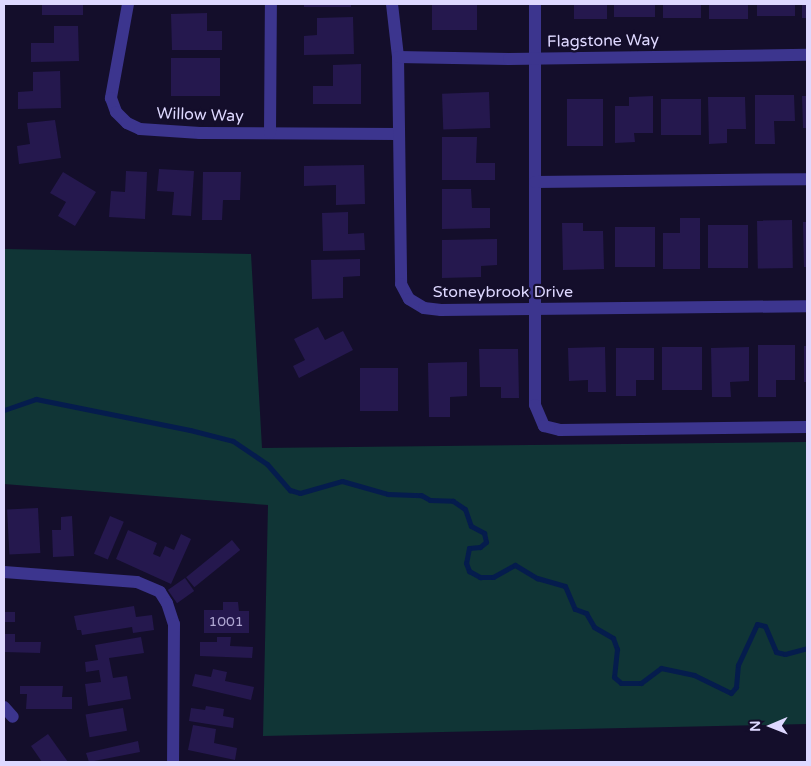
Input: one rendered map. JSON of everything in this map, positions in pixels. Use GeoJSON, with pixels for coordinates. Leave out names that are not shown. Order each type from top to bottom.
{"type":"FeatureCollection","features":[{"type":"Feature","properties":{"kind":"street","name":"Willow Way"},"geometry":{"type":"LineString","coordinates":[[128,4],[111,98],[116,112],[127,123],[140,129],[200,133],[399,134]]}},
{"type":"Feature","properties":{"kind":"street"},"geometry":{"type":"LineString","coordinates":[[270,133],[271,4]]}},
{"type":"Feature","properties":{"kind":"street","name":"Stoneybrook Drive"},"geometry":{"type":"LineString","coordinates":[[392,4],[398,57],[401,284],[409,299],[424,308],[432,309],[807,306]]}},
{"type":"Feature","properties":{"kind":"street"},"geometry":{"type":"LineString","coordinates":[[535,4],[535,405],[544,426],[560,430],[807,427]]}},
{"type":"Feature","properties":{"kind":"street","name":"Flagstone Way"},"geometry":{"type":"LineString","coordinates":[[398,57],[535,58],[807,55]]}},
{"type":"Feature","properties":{"kind":"street"},"geometry":{"type":"LineString","coordinates":[[535,182],[807,179]]}},
{"type":"Feature","properties":{"kind":"street"},"geometry":{"type":"LineString","coordinates":[[4,572],[137,582],[160,592],[167,603],[174,624],[173,762]]}},
{"type":"Feature","properties":{"kind":"street"},"geometry":{"type":"LineString","coordinates":[[4,706],[13,717]]}},
{"type":"Feature","properties":{"kind":"green space"},"geometry":{"type":"Polygon","coordinates":[[[4,249],[251,254],[262,448],[807,442],[807,724],[263,736],[268,505],[4,484],[4,249]]]}},
{"type":"Feature","properties":{"kind":"building"},"geometry":{"type":"Polygon","coordinates":[[[42,4],[83,4],[83,15],[42,15],[42,4]]]}},
{"type":"Feature","properties":{"kind":"building"},"geometry":{"type":"Polygon","coordinates":[[[304,4],[351,4],[351,7],[304,7],[304,4]]]}},
{"type":"Feature","properties":{"kind":"building"},"geometry":{"type":"Polygon","coordinates":[[[432,4],[477,4],[477,30],[432,30],[432,4]]]}},
{"type":"Feature","properties":{"kind":"building"},"geometry":{"type":"Polygon","coordinates":[[[574,4],[607,4],[607,19],[574,19],[574,4]]]}},
{"type":"Feature","properties":{"kind":"building"},"geometry":{"type":"Polygon","coordinates":[[[614,4],[655,4],[655,17],[614,17],[614,4]]]}},
{"type":"Feature","properties":{"kind":"building"},"geometry":{"type":"Polygon","coordinates":[[[663,4],[701,4],[701,18],[663,18],[663,4]]]}},
{"type":"Feature","properties":{"kind":"building"},"geometry":{"type":"Polygon","coordinates":[[[709,4],[748,4],[748,19],[709,19],[709,4]]]}},
{"type":"Feature","properties":{"kind":"building"},"geometry":{"type":"Polygon","coordinates":[[[757,4],[795,4],[795,16],[757,16],[757,4]]]}},
{"type":"Feature","properties":{"kind":"building"},"geometry":{"type":"Polygon","coordinates":[[[802,4],[807,4],[807,18],[802,18],[802,4]]]}},
{"type":"Feature","properties":{"kind":"building"},"geometry":{"type":"Polygon","coordinates":[[[207,13],[207,31],[222,31],[222,50],[172,50],[171,14],[207,13]]]}},
{"type":"Feature","properties":{"kind":"building"},"geometry":{"type":"Polygon","coordinates":[[[353,17],[354,54],[304,55],[304,36],[317,35],[317,18],[353,17]]]}},
{"type":"Feature","properties":{"kind":"building"},"geometry":{"type":"Polygon","coordinates":[[[54,26],[78,26],[79,61],[31,62],[31,43],[54,43],[54,26]]]}},
{"type":"Feature","properties":{"kind":"building"},"geometry":{"type":"Polygon","coordinates":[[[171,58],[220,58],[220,96],[171,96],[171,58]]]}},
{"type":"Feature","properties":{"kind":"building"},"geometry":{"type":"Polygon","coordinates":[[[361,64],[361,104],[313,104],[313,86],[333,86],[333,65],[361,64]]]}},
{"type":"Feature","properties":{"kind":"building"},"geometry":{"type":"Polygon","coordinates":[[[60,71],[61,108],[18,109],[18,92],[33,91],[33,72],[60,71]]]}},
{"type":"Feature","properties":{"kind":"building"},"geometry":{"type":"Polygon","coordinates":[[[489,92],[490,128],[443,130],[442,94],[489,92]]]}},
{"type":"Feature","properties":{"kind":"building"},"geometry":{"type":"Polygon","coordinates":[[[755,95],[794,95],[795,121],[774,121],[775,144],[755,144],[755,95]]]}},
{"type":"Feature","properties":{"kind":"building"},"geometry":{"type":"Polygon","coordinates":[[[653,96],[653,133],[634,133],[635,142],[615,143],[615,106],[629,106],[629,97],[653,96]]]}},
{"type":"Feature","properties":{"kind":"building"},"geometry":{"type":"Polygon","coordinates":[[[802,96],[807,96],[807,128],[803,128],[802,96]]]}},
{"type":"Feature","properties":{"kind":"building"},"geometry":{"type":"Polygon","coordinates":[[[708,97],[745,97],[746,129],[727,129],[727,143],[709,144],[708,97]]]}},
{"type":"Feature","properties":{"kind":"building"},"geometry":{"type":"Polygon","coordinates":[[[567,99],[603,99],[603,146],[567,146],[567,99]]]}},
{"type":"Feature","properties":{"kind":"building"},"geometry":{"type":"Polygon","coordinates":[[[661,99],[701,99],[701,135],[661,135],[661,99]]]}},
{"type":"Feature","properties":{"kind":"building"},"geometry":{"type":"Polygon","coordinates":[[[55,120],[61,158],[19,164],[17,146],[30,144],[27,123],[55,120]]]}},
{"type":"Feature","properties":{"kind":"building"},"geometry":{"type":"Polygon","coordinates":[[[442,137],[477,137],[476,163],[495,163],[495,180],[442,180],[442,137]]]}},
{"type":"Feature","properties":{"kind":"building"},"geometry":{"type":"Polygon","coordinates":[[[364,165],[365,204],[336,205],[336,185],[304,186],[304,166],[364,165]]]}},
{"type":"Feature","properties":{"kind":"building"},"geometry":{"type":"Polygon","coordinates":[[[159,169],[194,171],[191,216],[172,215],[174,192],[157,191],[159,169]]]}},
{"type":"Feature","properties":{"kind":"building"},"geometry":{"type":"Polygon","coordinates":[[[126,171],[147,172],[145,219],[109,217],[111,191],[125,192],[126,171]]]}},
{"type":"Feature","properties":{"kind":"building"},"geometry":{"type":"Polygon","coordinates":[[[63,172],[96,192],[75,226],[58,216],[66,202],[50,193],[63,172]]]}},
{"type":"Feature","properties":{"kind":"building"},"geometry":{"type":"Polygon","coordinates":[[[203,172],[241,172],[240,200],[223,200],[222,220],[202,220],[203,172]]]}},
{"type":"Feature","properties":{"kind":"building"},"geometry":{"type":"Polygon","coordinates":[[[442,189],[471,189],[472,208],[490,208],[490,228],[442,229],[442,189]]]}},
{"type":"Feature","properties":{"kind":"building"},"geometry":{"type":"Polygon","coordinates":[[[348,212],[348,234],[364,233],[365,250],[323,251],[322,213],[348,212]]]}},
{"type":"Feature","properties":{"kind":"building"},"geometry":{"type":"Polygon","coordinates":[[[680,218],[700,218],[700,269],[663,269],[663,233],[680,233],[680,218]]]}},
{"type":"Feature","properties":{"kind":"building"},"geometry":{"type":"Polygon","coordinates":[[[792,220],[793,268],[758,269],[757,221],[792,220]]]}},
{"type":"Feature","properties":{"kind":"building"},"geometry":{"type":"Polygon","coordinates":[[[803,222],[807,222],[807,267],[804,267],[803,222]]]}},
{"type":"Feature","properties":{"kind":"building"},"geometry":{"type":"Polygon","coordinates":[[[562,223],[583,223],[583,231],[603,231],[604,269],[563,270],[562,223]]]}},
{"type":"Feature","properties":{"kind":"building"},"geometry":{"type":"Polygon","coordinates":[[[708,225],[748,225],[748,268],[708,268],[708,225]]]}},
{"type":"Feature","properties":{"kind":"building"},"geometry":{"type":"Polygon","coordinates":[[[615,227],[655,227],[655,267],[615,267],[615,227]]]}},
{"type":"Feature","properties":{"kind":"building"},"geometry":{"type":"Polygon","coordinates":[[[497,239],[497,265],[481,266],[481,277],[442,278],[442,240],[497,239]]]}},
{"type":"Feature","properties":{"kind":"building"},"geometry":{"type":"Polygon","coordinates":[[[360,259],[360,276],[343,277],[343,298],[312,299],[311,260],[360,259]]]}},
{"type":"Feature","properties":{"kind":"building"},"geometry":{"type":"Polygon","coordinates":[[[318,327],[325,340],[343,331],[353,350],[299,378],[293,366],[305,360],[294,339],[318,327]]]}},
{"type":"Feature","properties":{"kind":"building"},"geometry":{"type":"Polygon","coordinates":[[[758,345],[795,345],[795,380],[776,380],[776,397],[758,397],[758,345]]]}},
{"type":"Feature","properties":{"kind":"building"},"geometry":{"type":"Polygon","coordinates":[[[804,346],[807,346],[807,382],[804,382],[804,346]]]}},
{"type":"Feature","properties":{"kind":"building"},"geometry":{"type":"Polygon","coordinates":[[[605,347],[606,392],[588,392],[588,380],[569,381],[568,348],[605,347]]]}},
{"type":"Feature","properties":{"kind":"building"},"geometry":{"type":"Polygon","coordinates":[[[662,347],[702,347],[702,390],[662,390],[662,347]]]}},
{"type":"Feature","properties":{"kind":"building"},"geometry":{"type":"Polygon","coordinates":[[[749,347],[749,381],[730,382],[731,397],[712,397],[711,348],[749,347]]]}},
{"type":"Feature","properties":{"kind":"building"},"geometry":{"type":"Polygon","coordinates":[[[616,348],[654,348],[654,380],[636,380],[636,396],[616,396],[616,348]]]}},
{"type":"Feature","properties":{"kind":"building"},"geometry":{"type":"Polygon","coordinates":[[[479,349],[518,349],[519,398],[501,398],[501,387],[480,387],[479,349]]]}},
{"type":"Feature","properties":{"kind":"building"},"geometry":{"type":"Polygon","coordinates":[[[467,362],[467,396],[450,397],[450,417],[429,417],[428,363],[467,362]]]}},
{"type":"Feature","properties":{"kind":"building"},"geometry":{"type":"Polygon","coordinates":[[[360,368],[398,368],[398,411],[360,411],[360,368]]]}},
{"type":"Feature","properties":{"kind":"building"},"geometry":{"type":"Polygon","coordinates":[[[38,508],[40,553],[9,555],[7,510],[38,508]]]}},
{"type":"Feature","properties":{"kind":"building"},"geometry":{"type":"Polygon","coordinates":[[[72,516],[74,556],[53,557],[52,530],[61,530],[61,517],[72,516]]]}},
{"type":"Feature","properties":{"kind":"building"},"geometry":{"type":"Polygon","coordinates":[[[110,516],[124,522],[108,560],[94,554],[110,516]]]}},
{"type":"Feature","properties":{"kind":"building"},"geometry":{"type":"Polygon","coordinates":[[[128,530],[157,543],[153,554],[160,557],[165,546],[174,550],[181,534],[191,539],[171,584],[116,559],[128,530]]]}},
{"type":"Feature","properties":{"kind":"building"},"geometry":{"type":"Polygon","coordinates":[[[232,540],[240,550],[194,587],[186,577],[232,540]]]}},
{"type":"Feature","properties":{"kind":"building"},"geometry":{"type":"Polygon","coordinates":[[[185,578],[194,591],[177,603],[168,590],[185,578]]]}},
{"type":"Feature","properties":{"kind":"building"},"geometry":{"type":"Polygon","coordinates":[[[223,602],[238,602],[239,611],[249,611],[249,633],[204,633],[204,610],[223,610],[223,602]]]}},
{"type":"Feature","properties":{"kind":"building"},"geometry":{"type":"Polygon","coordinates":[[[134,606],[136,617],[152,615],[154,630],[133,633],[132,627],[82,635],[81,630],[77,630],[74,616],[134,606]]]}},
{"type":"Feature","properties":{"kind":"building"},"geometry":{"type":"Polygon","coordinates":[[[4,612],[15,612],[15,622],[4,622],[4,612]]]}},
{"type":"Feature","properties":{"kind":"building"},"geometry":{"type":"Polygon","coordinates":[[[4,634],[15,634],[15,642],[41,642],[40,653],[4,652],[4,634]]]}},
{"type":"Feature","properties":{"kind":"building"},"geometry":{"type":"Polygon","coordinates":[[[141,637],[144,653],[109,658],[113,678],[127,676],[131,699],[88,706],[85,684],[101,682],[99,670],[86,672],[85,662],[98,660],[95,645],[141,637]]]}},
{"type":"Feature","properties":{"kind":"building"},"geometry":{"type":"Polygon","coordinates":[[[217,637],[231,637],[230,646],[253,647],[252,658],[200,656],[200,642],[217,642],[217,637]]]}},
{"type":"Feature","properties":{"kind":"building"},"geometry":{"type":"Polygon","coordinates":[[[213,669],[227,672],[225,681],[254,687],[251,700],[192,686],[195,674],[211,677],[213,669]]]}},
{"type":"Feature","properties":{"kind":"building"},"geometry":{"type":"Polygon","coordinates":[[[20,686],[63,686],[62,697],[72,697],[72,709],[26,709],[27,694],[20,694],[20,686]]]}},
{"type":"Feature","properties":{"kind":"building"},"geometry":{"type":"Polygon","coordinates":[[[206,706],[224,709],[223,716],[234,718],[233,728],[189,721],[191,708],[205,710],[206,706]]]}},
{"type":"Feature","properties":{"kind":"building"},"geometry":{"type":"Polygon","coordinates":[[[123,708],[127,731],[90,737],[86,715],[123,708]]]}},
{"type":"Feature","properties":{"kind":"building"},"geometry":{"type":"Polygon","coordinates":[[[193,725],[216,729],[214,743],[237,748],[235,760],[188,750],[193,725]]]}},
{"type":"Feature","properties":{"kind":"building"},"geometry":{"type":"Polygon","coordinates":[[[48,734],[68,762],[42,762],[31,746],[48,734]]]}},
{"type":"Feature","properties":{"kind":"building"},"geometry":{"type":"Polygon","coordinates":[[[138,741],[140,752],[89,762],[86,753],[138,741]]]}},
{"type":"Feature","properties":{"kind":"waterway"},"geometry":{"type":"LineString","coordinates":[[4,410],[36,399],[190,430],[233,441],[267,464],[290,490],[300,493],[342,481],[388,494],[421,495],[430,500],[453,501],[465,509],[471,526],[484,533],[486,542],[480,547],[469,548],[466,563],[469,571],[480,577],[493,577],[515,565],[537,578],[565,586],[575,609],[586,613],[594,627],[613,638],[617,649],[614,677],[621,683],[641,683],[661,668],[694,675],[731,693],[736,687],[738,665],[757,624],[765,626],[776,652],[785,654],[807,648]]}}]}
